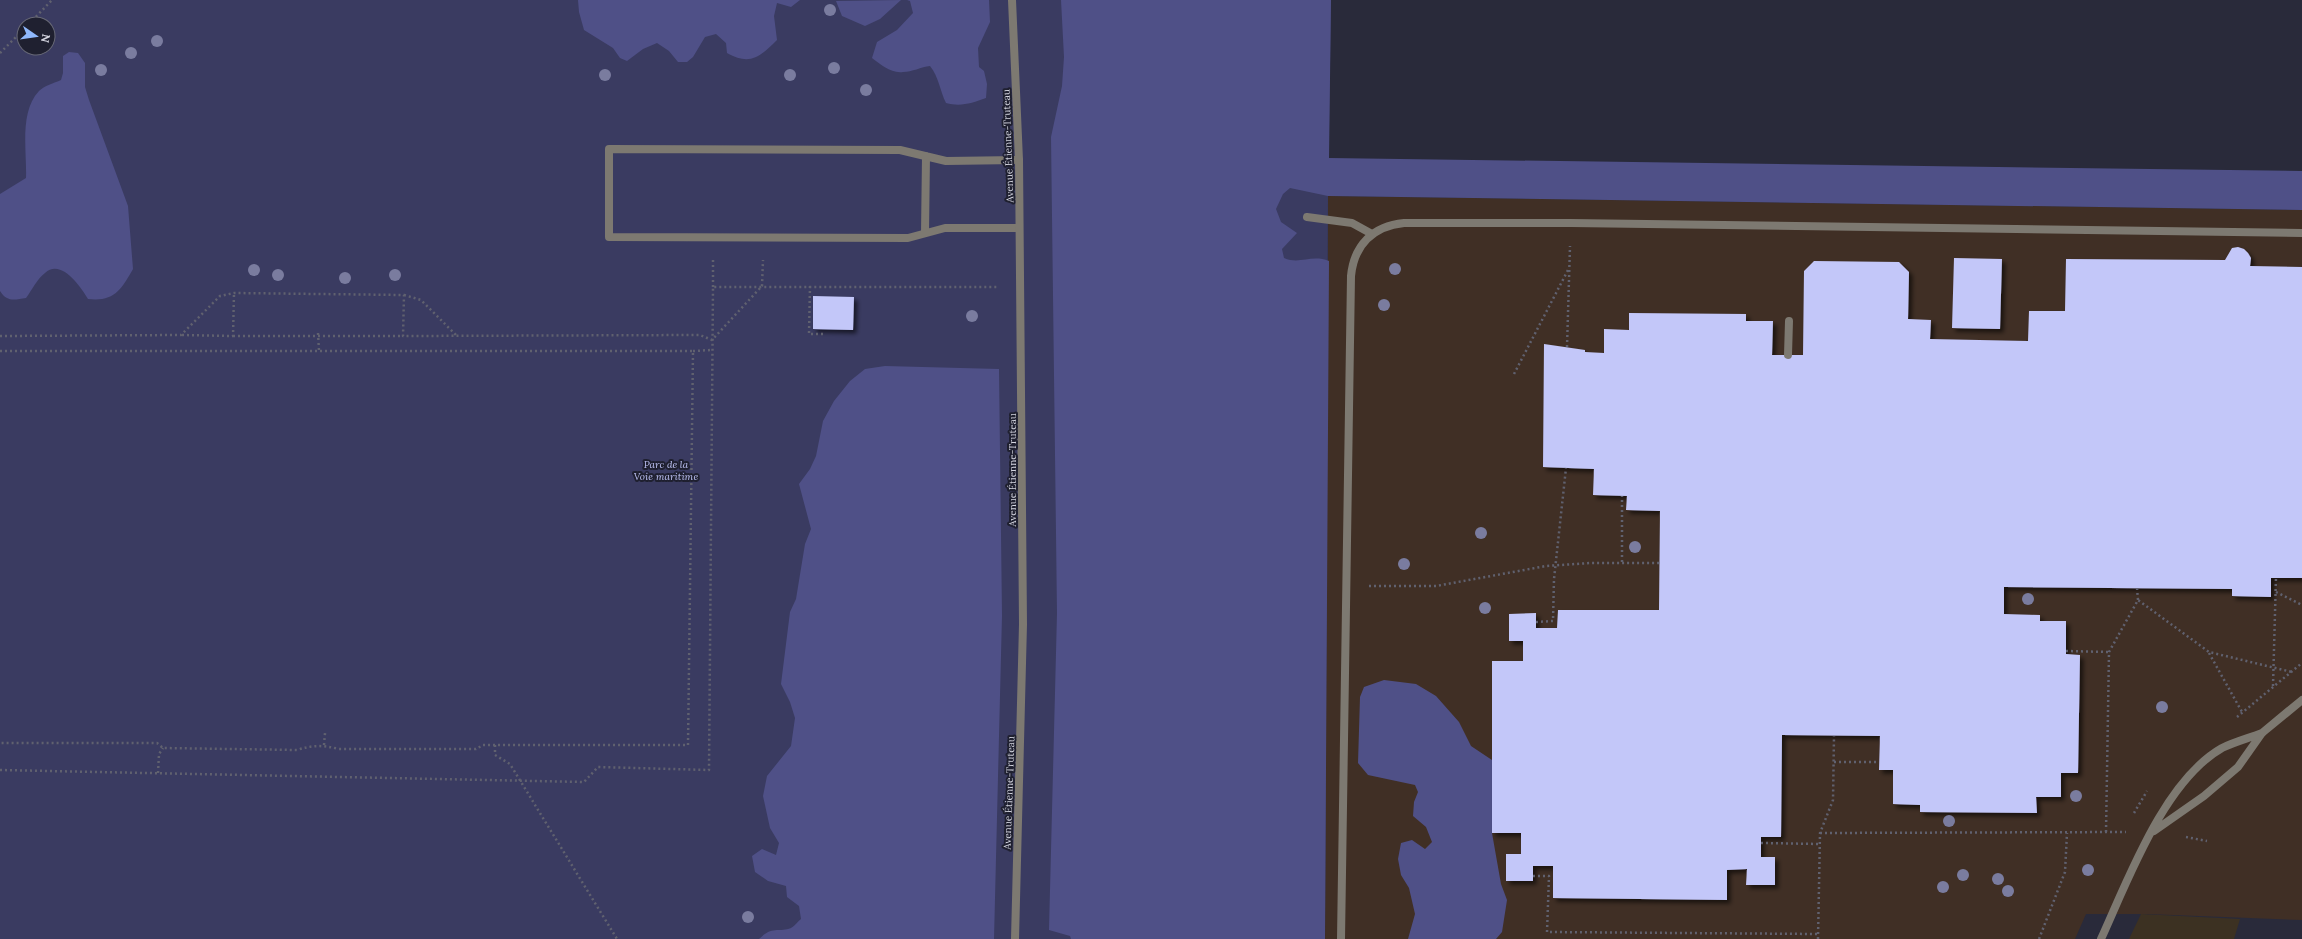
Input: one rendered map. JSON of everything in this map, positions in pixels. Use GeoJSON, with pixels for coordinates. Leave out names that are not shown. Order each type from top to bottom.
{"type":"FeatureCollection","features":[{"type":"Feature","properties":{"kind":"street","name":"Avenue Étienne-Truteau"},"geometry":{"type":"LineString","coordinates":[[1012,0],[1019,160],[1023,624],[1014,939]]}},
{"type":"Feature","properties":{"kind":"street"},"geometry":{"type":"LineString","coordinates":[[1019,160],[946,161],[900,150],[610,149],[609,237],[908,238],[946,228],[1020,228]]}},
{"type":"Feature","properties":{"kind":"street"},"geometry":{"type":"LineString","coordinates":[[925,233],[926,156]]}},
{"type":"Feature","properties":{"kind":"street"},"geometry":{"type":"LineString","coordinates":[[1307,217],[1352,223],[1372,234]]}},
{"type":"Feature","properties":{"kind":"street"},"geometry":{"type":"LineString","coordinates":[[1341,939],[1351,276],[1355,256],[1364,242],[1372,234],[1384,227],[1404,223],[1571,223],[2302,233]]}},
{"type":"Feature","properties":{"kind":"street"},"geometry":{"type":"LineString","coordinates":[[1788,355],[1789,322]]}},
{"type":"Feature","properties":{"kind":"street"},"geometry":{"type":"LineString","coordinates":[[2150,834],[2204,796],[2238,767],[2262,733],[2302,700]]}},
{"type":"Feature","properties":{"kind":"street"},"geometry":{"type":"LineString","coordinates":[[2101,939],[2150,834],[2187,776],[2222,748],[2262,733]]}},
{"type":"Feature","properties":{"kind":"path"},"geometry":{"type":"LineString","coordinates":[[37,16],[52,0]]}},
{"type":"Feature","properties":{"kind":"path"},"geometry":{"type":"LineString","coordinates":[[0,53],[16,37]]}},
{"type":"Feature","properties":{"kind":"path"},"geometry":{"type":"LineString","coordinates":[[0,770],[584,782],[598,767],[709,770],[713,288],[712,237]]}},
{"type":"Feature","properties":{"kind":"path"},"geometry":{"type":"LineString","coordinates":[[1567,347],[1571,240]]}},
{"type":"Feature","properties":{"kind":"path"},"geometry":{"type":"LineString","coordinates":[[1514,374],[1570,268]]}},
{"type":"Feature","properties":{"kind":"path"},"geometry":{"type":"LineString","coordinates":[[713,288],[762,286],[1001,287]]}},
{"type":"Feature","properties":{"kind":"path"},"geometry":{"type":"LineString","coordinates":[[712,340],[762,286]]}},
{"type":"Feature","properties":{"kind":"path"},"geometry":{"type":"LineString","coordinates":[[810,286],[809,334],[825,334]]}},
{"type":"Feature","properties":{"kind":"path"},"geometry":{"type":"LineString","coordinates":[[181,335],[220,296],[234,293],[414,296],[421,300],[456,336]]}},
{"type":"Feature","properties":{"kind":"path"},"geometry":{"type":"LineString","coordinates":[[233,336],[234,293]]}},
{"type":"Feature","properties":{"kind":"path"},"geometry":{"type":"LineString","coordinates":[[403,336],[404,295]]}},
{"type":"Feature","properties":{"kind":"path"},"geometry":{"type":"LineString","coordinates":[[0,336],[233,336],[318,334],[403,336],[700,335],[712,340]]}},
{"type":"Feature","properties":{"kind":"path"},"geometry":{"type":"LineString","coordinates":[[318,334],[319,351]]}},
{"type":"Feature","properties":{"kind":"path"},"geometry":{"type":"LineString","coordinates":[[0,351],[712,350]]}},
{"type":"Feature","properties":{"kind":"path"},"geometry":{"type":"LineString","coordinates":[[0,743],[157,743],[163,748],[297,750],[310,745],[324,745],[339,749],[476,749],[483,745],[688,745],[693,351]]}},
{"type":"Feature","properties":{"kind":"path"},"geometry":{"type":"LineString","coordinates":[[1536,622],[1553,621],[1556,566],[1566,468]]}},
{"type":"Feature","properties":{"kind":"path"},"geometry":{"type":"LineString","coordinates":[[1622,496],[1622,562]]}},
{"type":"Feature","properties":{"kind":"path"},"geometry":{"type":"LineString","coordinates":[[1364,586],[1436,586],[1556,566],[1622,562],[1660,563]]}},
{"type":"Feature","properties":{"kind":"path"},"geometry":{"type":"LineString","coordinates":[[2276,578],[2273,686],[2302,663]]}},
{"type":"Feature","properties":{"kind":"path"},"geometry":{"type":"LineString","coordinates":[[2106,832],[2109,652],[2138,600],[2137,588]]}},
{"type":"Feature","properties":{"kind":"path"},"geometry":{"type":"LineString","coordinates":[[2276,592],[2302,605]]}},
{"type":"Feature","properties":{"kind":"path"},"geometry":{"type":"LineString","coordinates":[[2138,600],[2209,652],[2292,672]]}},
{"type":"Feature","properties":{"kind":"path"},"geometry":{"type":"LineString","coordinates":[[2066,651],[2109,652]]}},
{"type":"Feature","properties":{"kind":"path"},"geometry":{"type":"LineString","coordinates":[[2209,652],[2242,712]]}},
{"type":"Feature","properties":{"kind":"path"},"geometry":{"type":"LineString","coordinates":[[324,745],[325,732]]}},
{"type":"Feature","properties":{"kind":"path"},"geometry":{"type":"LineString","coordinates":[[1818,939],[1820,833],[1833,800],[1834,736]]}},
{"type":"Feature","properties":{"kind":"path"},"geometry":{"type":"LineString","coordinates":[[495,745],[495,756],[510,764],[617,939]]}},
{"type":"Feature","properties":{"kind":"path"},"geometry":{"type":"LineString","coordinates":[[158,773],[159,754],[163,748]]}},
{"type":"Feature","properties":{"kind":"path"},"geometry":{"type":"LineString","coordinates":[[1834,762],[1879,762]]}},
{"type":"Feature","properties":{"kind":"path"},"geometry":{"type":"LineString","coordinates":[[1820,833],[2126,832]]}},
{"type":"Feature","properties":{"kind":"path"},"geometry":{"type":"LineString","coordinates":[[2039,939],[2065,872],[2067,833]]}},
{"type":"Feature","properties":{"kind":"path"},"geometry":{"type":"LineString","coordinates":[[2180,836],[2207,842]]}},
{"type":"Feature","properties":{"kind":"path"},"geometry":{"type":"LineString","coordinates":[[1761,843],[1820,844]]}},
{"type":"Feature","properties":{"kind":"path"},"geometry":{"type":"LineString","coordinates":[[1533,876],[1549,876],[1547,932],[1818,934]]}},
{"type":"Feature","properties":{"kind":"shaded area"},"geometry":{"type":"Polygon","coordinates":[[[578,0],[800,0],[791,7],[777,3],[774,16],[777,40],[760,55],[748,59],[735,57],[727,53],[726,43],[716,34],[705,37],[693,57],[687,62],[678,62],[669,51],[657,43],[643,49],[627,61],[620,58],[613,48],[584,30],[579,12],[578,0]]]}},
{"type":"Feature","properties":{"kind":"shaded area"},"geometry":{"type":"Polygon","coordinates":[[[901,0],[880,19],[865,26],[842,16],[836,1],[901,0]]]}},
{"type":"Feature","properties":{"kind":"shaded area"},"geometry":{"type":"Polygon","coordinates":[[[907,0],[989,0],[990,22],[978,48],[979,67],[984,71],[987,84],[986,98],[971,103],[946,103],[930,66],[910,71],[895,72],[886,68],[872,58],[877,42],[897,30],[913,13],[910,1],[907,0]]]}},
{"type":"Feature","properties":{"kind":"shaded area"},"geometry":{"type":"Polygon","coordinates":[[[1061,0],[1331,0],[1329,158],[2302,171],[2302,210],[1328,196],[1290,188],[1283,194],[1276,209],[1281,222],[1297,233],[1282,249],[1284,258],[1290,260],[1323,259],[1329,261],[1325,939],[1071,939],[1070,936],[1049,930],[1057,613],[1051,137],[1062,86],[1064,57],[1061,0]]]}},
{"type":"Feature","properties":{"kind":"shaded area"},"geometry":{"type":"Polygon","coordinates":[[[69,52],[78,53],[85,63],[85,87],[128,206],[133,269],[120,289],[116,293],[104,299],[88,299],[76,282],[64,271],[51,269],[42,275],[26,298],[8,299],[0,291],[0,194],[26,178],[25,133],[29,110],[33,100],[41,89],[61,80],[63,73],[63,56],[69,52]]]}},
{"type":"Feature","properties":{"kind":"shaded area"},"geometry":{"type":"Polygon","coordinates":[[[1328,196],[2302,210],[2302,920],[2147,914],[2086,914],[2075,939],[1325,939],[1328,196]]]}},
{"type":"Feature","properties":{"kind":"shaded area"},"geometry":{"type":"Polygon","coordinates":[[[885,366],[999,369],[1002,615],[994,939],[759,939],[768,932],[791,928],[801,919],[799,906],[787,897],[786,886],[768,881],[755,872],[752,856],[762,849],[776,855],[779,843],[770,828],[763,796],[767,776],[791,746],[795,718],[790,702],[781,684],[790,612],[796,599],[805,544],[811,529],[799,484],[810,469],[816,456],[823,421],[834,401],[850,381],[865,369],[885,366]]]}},
{"type":"Feature","properties":{"kind":"shaded area"},"geometry":{"type":"Polygon","coordinates":[[[1384,680],[1416,684],[1436,696],[1459,722],[1471,746],[1492,760],[1492,833],[1501,884],[1507,900],[1502,932],[1496,939],[1408,939],[1415,914],[1409,888],[1401,875],[1398,859],[1401,843],[1412,840],[1425,849],[1432,842],[1426,827],[1413,816],[1414,802],[1418,792],[1415,785],[1368,775],[1358,763],[1360,697],[1364,687],[1384,680]]]}},
{"type":"Feature","properties":{"kind":"shaded area"},"geometry":{"type":"Polygon","coordinates":[[[2141,914],[2240,919],[2234,939],[2129,939],[2141,914]]]}},
{"type":"Feature","properties":{"kind":"green space","name":"Parc de la Voie maritime"},"geometry":{"type":"Polygon","coordinates":[[[0,0],[1331,0],[1328,196],[1325,939],[0,939],[0,0]]]}},
{"type":"Feature","properties":{"kind":"building"},"geometry":{"type":"Polygon","coordinates":[[[2238,247],[2244,249],[2248,253],[2251,258],[2250,266],[2302,267],[2302,578],[2271,578],[2271,597],[2232,596],[2232,589],[2004,587],[2004,614],[2040,615],[2040,621],[2066,621],[2066,654],[2080,655],[2078,773],[2061,773],[2061,797],[2036,797],[2037,813],[1920,812],[1920,805],[1893,804],[1893,770],[1879,770],[1880,736],[1782,735],[1781,837],[1761,837],[1761,857],[1775,857],[1775,885],[1746,885],[1747,869],[1727,870],[1727,900],[1553,898],[1553,866],[1533,866],[1533,881],[1506,881],[1506,854],[1521,854],[1521,833],[1492,833],[1492,661],[1523,661],[1523,641],[1509,641],[1509,614],[1536,613],[1536,628],[1557,628],[1558,610],[1659,610],[1660,511],[1626,510],[1627,496],[1593,495],[1594,469],[1543,467],[1544,344],[1585,350],[1585,352],[1604,353],[1604,329],[1629,330],[1629,313],[1746,314],[1746,321],[1773,321],[1772,355],[1803,355],[1804,271],[1814,261],[1899,262],[1909,272],[1908,319],[1931,320],[1930,339],[2028,341],[2029,311],[2065,311],[2066,259],[2225,260],[2232,248],[2238,247]]]}},
{"type":"Feature","properties":{"kind":"building"},"geometry":{"type":"Polygon","coordinates":[[[1954,258],[2002,259],[2000,329],[1952,328],[1954,258]]]}},
{"type":"Feature","properties":{"kind":"building"},"geometry":{"type":"Polygon","coordinates":[[[813,296],[854,297],[853,330],[813,329],[813,296]]]}}]}
